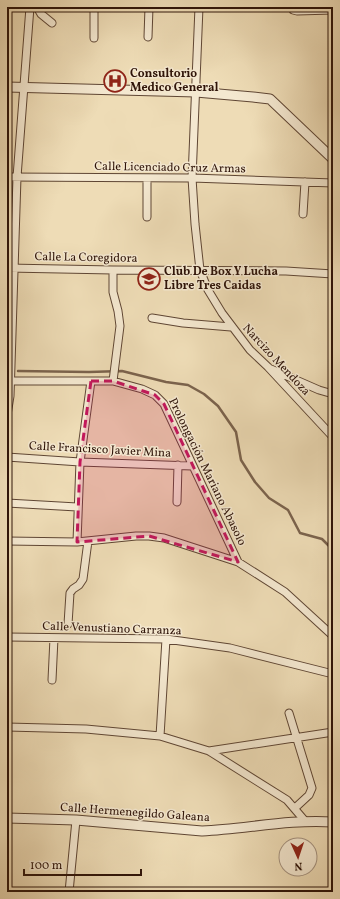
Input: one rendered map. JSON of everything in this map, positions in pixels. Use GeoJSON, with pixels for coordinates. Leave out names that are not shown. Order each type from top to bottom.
{"type":"FeatureCollection","features":[{"type":"Feature","properties":{"kind":"street"},"geometry":{"type":"LineString","coordinates":[[7,415],[10,381],[8,370],[11,268],[30,7]]}},
{"type":"Feature","properties":{"kind":"street"},"geometry":{"type":"LineString","coordinates":[[37,7],[41,14],[52,23]]}},
{"type":"Feature","properties":{"kind":"street"},"geometry":{"type":"LineString","coordinates":[[94,7],[94,38]]}},
{"type":"Feature","properties":{"kind":"street"},"geometry":{"type":"LineString","coordinates":[[148,37],[149,7]]}},
{"type":"Feature","properties":{"kind":"street","name":"Narcizo Mendoza"},"geometry":{"type":"LineString","coordinates":[[199,7],[192,178],[194,224],[200,270],[208,290],[231,327],[250,350],[333,437]]}},
{"type":"Feature","properties":{"kind":"street"},"geometry":{"type":"LineString","coordinates":[[292,7],[297,11],[333,10]]}},
{"type":"Feature","properties":{"kind":"street"},"geometry":{"type":"LineString","coordinates":[[7,87],[196,92],[272,100],[333,158]]}},
{"type":"Feature","properties":{"kind":"street","name":"Calle Licenciado Cruz Armas"},"geometry":{"type":"LineString","coordinates":[[7,177],[192,178],[333,183]]}},
{"type":"Feature","properties":{"kind":"street"},"geometry":{"type":"LineString","coordinates":[[147,178],[147,217]]}},
{"type":"Feature","properties":{"kind":"street"},"geometry":{"type":"LineString","coordinates":[[303,214],[305,182]]}},
{"type":"Feature","properties":{"kind":"street","name":"Calle La Coregidora"},"geometry":{"type":"LineString","coordinates":[[11,268],[286,271],[333,274]]}},
{"type":"Feature","properties":{"kind":"street"},"geometry":{"type":"LineString","coordinates":[[114,270],[113,292],[120,318],[114,378]]}},
{"type":"Feature","properties":{"kind":"street"},"geometry":{"type":"LineString","coordinates":[[152,318],[183,323],[231,327]]}},
{"type":"Feature","properties":{"kind":"street"},"geometry":{"type":"LineString","coordinates":[[268,368],[319,390],[333,394]]}},
{"type":"Feature","properties":{"kind":"street","name":"Prolongación Mariano Abasolo"},"geometry":{"type":"LineString","coordinates":[[10,381],[91,381],[114,378],[155,395],[164,404],[238,562],[285,592],[333,636]]}},
{"type":"Feature","properties":{"kind":"street"},"geometry":{"type":"LineString","coordinates":[[77,542],[77,507],[80,462],[91,381]]}},
{"type":"Feature","properties":{"kind":"street","name":"Calle Francisco Javier Mina"},"geometry":{"type":"LineString","coordinates":[[7,457],[80,462],[192,466]]}},
{"type":"Feature","properties":{"kind":"street"},"geometry":{"type":"LineString","coordinates":[[177,502],[178,465]]}},
{"type":"Feature","properties":{"kind":"street"},"geometry":{"type":"LineString","coordinates":[[7,503],[77,507]]}},
{"type":"Feature","properties":{"kind":"street"},"geometry":{"type":"LineString","coordinates":[[7,541],[77,542],[149,536],[164,538],[238,562]]}},
{"type":"Feature","properties":{"kind":"street"},"geometry":{"type":"LineString","coordinates":[[68,624],[70,593],[83,579],[88,541]]}},
{"type":"Feature","properties":{"kind":"street","name":"Calle Venustiano Carranza"},"geometry":{"type":"LineString","coordinates":[[7,637],[166,639],[230,648],[333,674]]}},
{"type":"Feature","properties":{"kind":"street"},"geometry":{"type":"LineString","coordinates":[[52,680],[54,638]]}},
{"type":"Feature","properties":{"kind":"street"},"geometry":{"type":"LineString","coordinates":[[160,736],[166,639]]}},
{"type":"Feature","properties":{"kind":"street"},"geometry":{"type":"LineString","coordinates":[[289,713],[312,788],[309,795],[296,808]]}},
{"type":"Feature","properties":{"kind":"street"},"geometry":{"type":"LineString","coordinates":[[7,727],[86,729],[160,736],[209,751],[287,800],[296,808],[305,821]]}},
{"type":"Feature","properties":{"kind":"street"},"geometry":{"type":"LineString","coordinates":[[209,751],[333,732]]}},
{"type":"Feature","properties":{"kind":"street","name":"Calle Hermenegildo Galeana"},"geometry":{"type":"LineString","coordinates":[[7,818],[76,820],[202,831],[305,821],[333,822]]}},
{"type":"Feature","properties":{"kind":"street"},"geometry":{"type":"LineString","coordinates":[[69,892],[76,820]]}},
{"type":"Feature","properties":{"kind":"highlighted area"},"geometry":{"type":"Polygon","coordinates":[[[91,381],[113,381],[155,395],[164,404],[238,562],[149,536],[77,542],[80,462],[91,381]]]}},
{"type":"Feature","properties":{"kind":"waterway"},"geometry":{"type":"LineString","coordinates":[[18,371],[122,371],[166,382],[188,385],[204,394],[218,406],[236,432],[241,460],[255,482],[269,498],[288,510],[300,533],[322,539],[333,550]]}},
{"type":"Feature","properties":{"kind":"place","name":"Consultorio Medico General"},"geometry":{"type":"Point","coordinates":[115,81]}},
{"type":"Feature","properties":{"kind":"place","name":"Club De Box Y Lucha Libre Tres Caidas"},"geometry":{"type":"Point","coordinates":[149,279]}}]}
